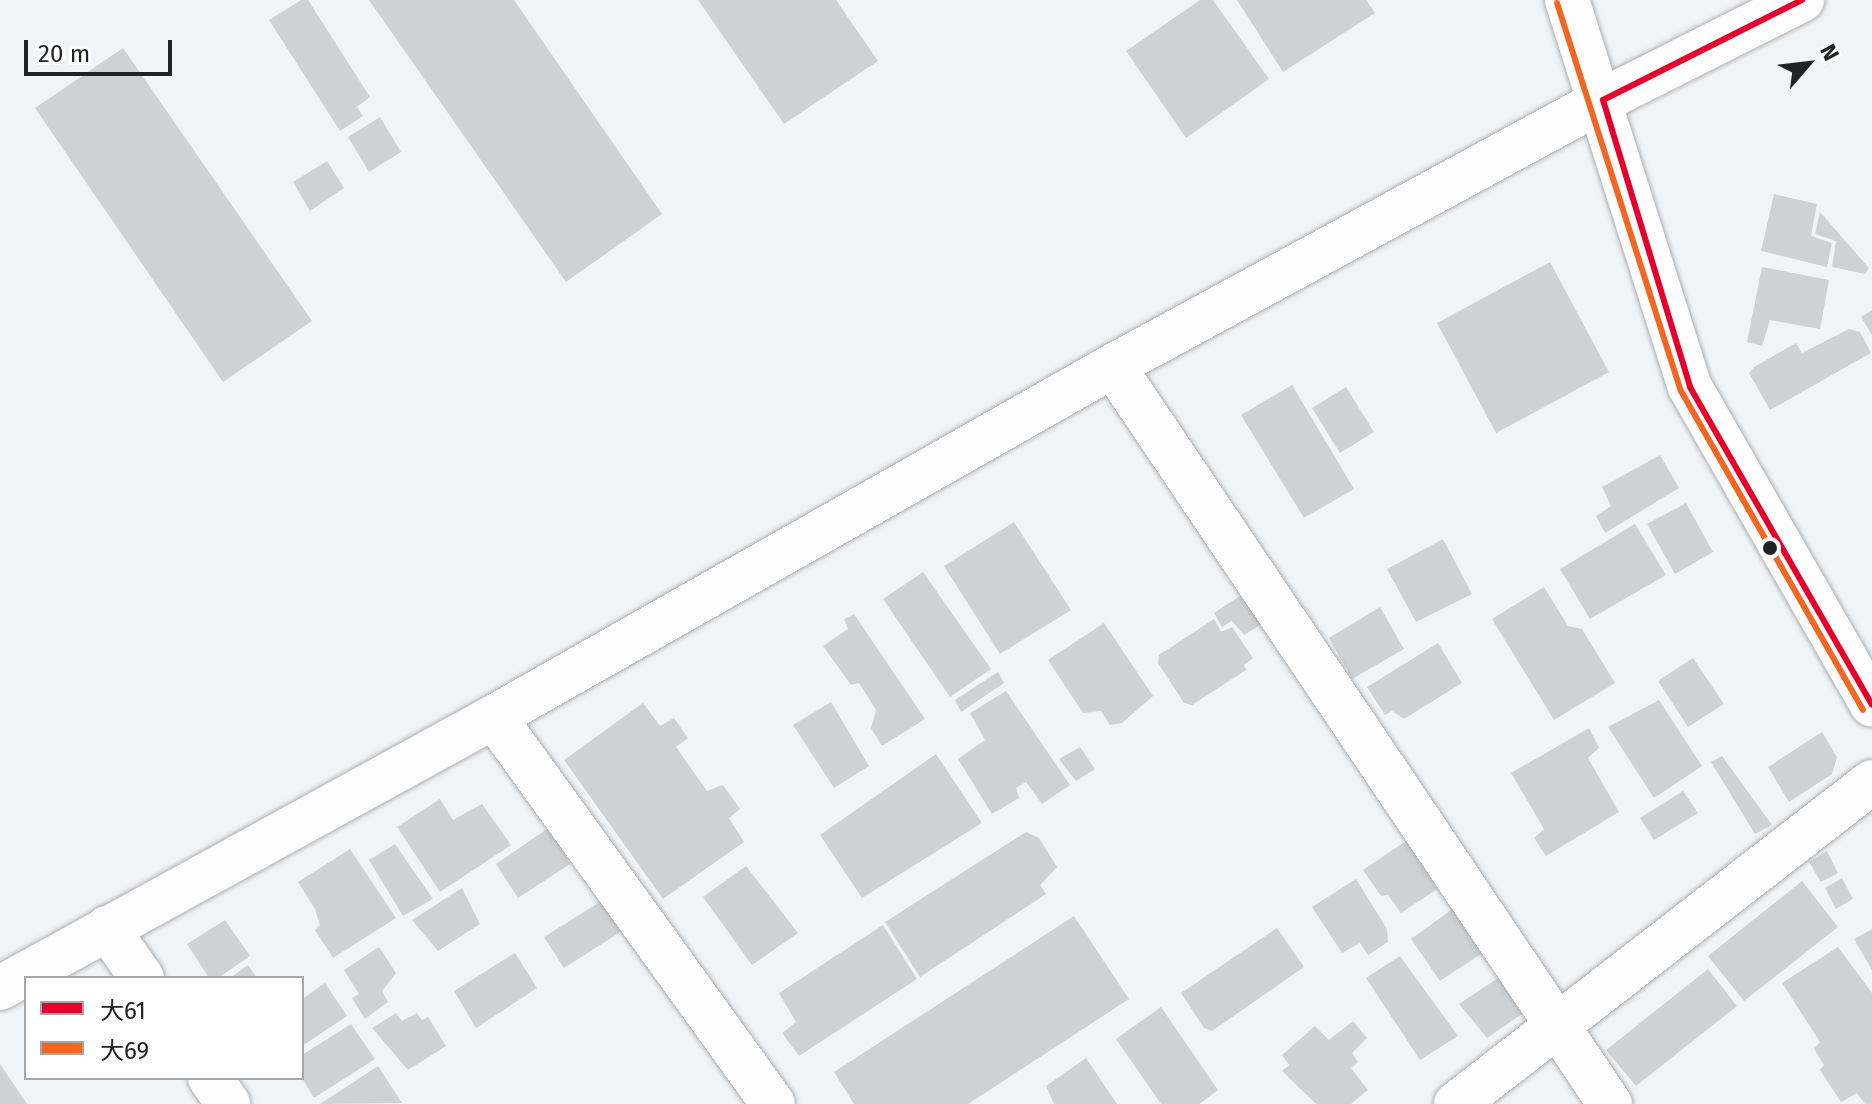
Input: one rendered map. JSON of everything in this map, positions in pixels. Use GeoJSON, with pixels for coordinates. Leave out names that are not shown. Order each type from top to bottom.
{"type":"FeatureCollection","features":[{"type":"Feature","properties":{"kind":"street"},"geometry":{"type":"LineString","coordinates":[[1567,0],[1603,100],[1690,387],[1872,705]]}},
{"type":"Feature","properties":{"kind":"street"},"geometry":{"type":"LineString","coordinates":[[0,988],[494,717],[1113,366],[1603,100],[1802,0]]}},
{"type":"Feature","properties":{"kind":"street"},"geometry":{"type":"LineString","coordinates":[[1113,366],[1610,1104]]}},
{"type":"Feature","properties":{"kind":"street"},"geometry":{"type":"LineString","coordinates":[[494,717],[755,1098]]}},
{"type":"Feature","properties":{"kind":"street"},"geometry":{"type":"LineString","coordinates":[[1456,1104],[1555,1024],[1872,782]]}},
{"type":"Feature","properties":{"kind":"street"},"geometry":{"type":"LineString","coordinates":[[107,928],[141,976]]}},
{"type":"Feature","properties":{"kind":"street"},"geometry":{"type":"LineString","coordinates":[[211,1080],[228,1104]]}},
{"type":"Feature","properties":{"kind":"building"},"geometry":{"type":"Polygon","coordinates":[[[301,0],[308,0],[370,97],[357,107],[363,116],[340,131],[269,20],[301,0]]]}},
{"type":"Feature","properties":{"kind":"building"},"geometry":{"type":"Polygon","coordinates":[[[369,0],[514,0],[662,214],[566,282],[369,0]]]}},
{"type":"Feature","properties":{"kind":"building"},"geometry":{"type":"Polygon","coordinates":[[[698,0],[836,0],[878,61],[784,124],[698,0]]]}},
{"type":"Feature","properties":{"kind":"building"},"geometry":{"type":"Polygon","coordinates":[[[1200,0],[1213,0],[1269,79],[1186,138],[1126,51],[1200,0]]]}},
{"type":"Feature","properties":{"kind":"building"},"geometry":{"type":"Polygon","coordinates":[[[1237,0],[1366,0],[1375,13],[1283,72],[1237,0]]]}},
{"type":"Feature","properties":{"kind":"building"},"geometry":{"type":"Polygon","coordinates":[[[123,48],[312,321],[223,382],[35,108],[123,48]]]}},
{"type":"Feature","properties":{"kind":"building"},"geometry":{"type":"Polygon","coordinates":[[[380,117],[401,152],[369,172],[348,137],[380,117]]]}},
{"type":"Feature","properties":{"kind":"building"},"geometry":{"type":"Polygon","coordinates":[[[327,161],[344,188],[310,211],[293,182],[327,161]]]}},
{"type":"Feature","properties":{"kind":"building"},"geometry":{"type":"Polygon","coordinates":[[[1774,194],[1817,204],[1811,236],[1832,243],[1827,267],[1761,251],[1774,194]]]}},
{"type":"Feature","properties":{"kind":"building"},"geometry":{"type":"Polygon","coordinates":[[[1820,212],[1869,268],[1865,274],[1832,267],[1836,241],[1815,234],[1820,212]]]}},
{"type":"Feature","properties":{"kind":"building"},"geometry":{"type":"Polygon","coordinates":[[[1550,262],[1609,372],[1496,433],[1437,323],[1550,262]]]}},
{"type":"Feature","properties":{"kind":"building"},"geometry":{"type":"Polygon","coordinates":[[[1762,267],[1829,280],[1820,329],[1770,320],[1762,346],[1747,342],[1762,267]]]}},
{"type":"Feature","properties":{"kind":"building"},"geometry":{"type":"Polygon","coordinates":[[[1872,310],[1872,335],[1861,317],[1872,310]]]}},
{"type":"Feature","properties":{"kind":"building"},"geometry":{"type":"Polygon","coordinates":[[[1849,329],[1860,332],[1871,353],[1770,410],[1749,373],[1754,367],[1796,343],[1802,353],[1849,329]]]}},
{"type":"Feature","properties":{"kind":"building"},"geometry":{"type":"Polygon","coordinates":[[[1292,385],[1354,489],[1304,518],[1241,415],[1292,385]]]}},
{"type":"Feature","properties":{"kind":"building"},"geometry":{"type":"Polygon","coordinates":[[[1346,387],[1374,432],[1340,453],[1312,408],[1346,387]]]}},
{"type":"Feature","properties":{"kind":"building"},"geometry":{"type":"Polygon","coordinates":[[[1660,455],[1679,488],[1605,533],[1596,516],[1611,506],[1602,487],[1660,455]]]}},
{"type":"Feature","properties":{"kind":"building"},"geometry":{"type":"Polygon","coordinates":[[[1686,503],[1713,552],[1675,574],[1647,524],[1686,503]]]}},
{"type":"Feature","properties":{"kind":"building"},"geometry":{"type":"Polygon","coordinates":[[[1014,522],[1071,610],[1000,654],[944,566],[1014,522]]]}},
{"type":"Feature","properties":{"kind":"building"},"geometry":{"type":"Polygon","coordinates":[[[1635,524],[1666,575],[1590,619],[1560,569],[1635,524]]]}},
{"type":"Feature","properties":{"kind":"building"},"geometry":{"type":"Polygon","coordinates":[[[1443,539],[1472,594],[1416,622],[1387,569],[1443,539]]]}},
{"type":"Feature","properties":{"kind":"building"},"geometry":{"type":"Polygon","coordinates":[[[923,572],[991,669],[950,697],[883,599],[923,572]]]}},
{"type":"Feature","properties":{"kind":"building"},"geometry":{"type":"Polygon","coordinates":[[[1544,587],[1568,626],[1582,629],[1615,683],[1554,720],[1492,619],[1544,587]]]}},
{"type":"Feature","properties":{"kind":"building"},"geometry":{"type":"Polygon","coordinates":[[[1243,594],[1262,624],[1244,635],[1232,621],[1222,627],[1214,613],[1243,594]]]}},
{"type":"Feature","properties":{"kind":"building"},"geometry":{"type":"Polygon","coordinates":[[[1380,607],[1404,649],[1352,679],[1329,638],[1380,607]]]}},
{"type":"Feature","properties":{"kind":"building"},"geometry":{"type":"Polygon","coordinates":[[[854,614],[925,719],[882,746],[871,728],[876,710],[859,683],[851,685],[823,646],[848,629],[844,619],[854,614]]]}},
{"type":"Feature","properties":{"kind":"building"},"geometry":{"type":"Polygon","coordinates":[[[1214,619],[1221,632],[1232,627],[1253,658],[1244,665],[1246,670],[1192,705],[1184,703],[1158,663],[1159,655],[1214,619]]]}},
{"type":"Feature","properties":{"kind":"building"},"geometry":{"type":"Polygon","coordinates":[[[1104,623],[1153,696],[1122,723],[1110,725],[1101,711],[1083,713],[1048,660],[1104,623]]]}},
{"type":"Feature","properties":{"kind":"building"},"geometry":{"type":"Polygon","coordinates":[[[1438,643],[1462,683],[1404,719],[1392,711],[1385,715],[1367,687],[1438,643]]]}},
{"type":"Feature","properties":{"kind":"building"},"geometry":{"type":"Polygon","coordinates":[[[1693,658],[1724,704],[1688,727],[1658,681],[1693,658]]]}},
{"type":"Feature","properties":{"kind":"building"},"geometry":{"type":"Polygon","coordinates":[[[998,672],[1004,683],[961,712],[955,700],[998,672]]]}},
{"type":"Feature","properties":{"kind":"building"},"geometry":{"type":"Polygon","coordinates":[[[1006,691],[1070,785],[1042,804],[1026,782],[1016,788],[1019,798],[992,814],[958,759],[985,740],[970,713],[1006,691]]]}},
{"type":"Feature","properties":{"kind":"building"},"geometry":{"type":"Polygon","coordinates":[[[1659,700],[1702,766],[1654,798],[1608,727],[1659,700]]]}},
{"type":"Feature","properties":{"kind":"building"},"geometry":{"type":"Polygon","coordinates":[[[831,702],[869,766],[834,788],[793,725],[831,702]]]}},
{"type":"Feature","properties":{"kind":"building"},"geometry":{"type":"Polygon","coordinates":[[[643,703],[660,726],[674,718],[688,738],[676,747],[707,791],[723,785],[740,809],[729,818],[744,842],[663,899],[564,760],[643,703]]]}},
{"type":"Feature","properties":{"kind":"building"},"geometry":{"type":"Polygon","coordinates":[[[1589,728],[1599,748],[1588,758],[1619,812],[1546,856],[1534,838],[1544,829],[1511,773],[1589,728]]]}},
{"type":"Feature","properties":{"kind":"building"},"geometry":{"type":"Polygon","coordinates":[[[1822,732],[1837,757],[1832,774],[1789,802],[1768,767],[1822,732]]]}},
{"type":"Feature","properties":{"kind":"building"},"geometry":{"type":"Polygon","coordinates":[[[1080,747],[1095,769],[1076,781],[1059,759],[1080,747]]]}},
{"type":"Feature","properties":{"kind":"building"},"geometry":{"type":"Polygon","coordinates":[[[936,754],[982,823],[862,898],[820,835],[936,754]]]}},
{"type":"Feature","properties":{"kind":"building"},"geometry":{"type":"Polygon","coordinates":[[[1722,756],[1772,825],[1755,834],[1711,762],[1722,756]]]}},
{"type":"Feature","properties":{"kind":"building"},"geometry":{"type":"Polygon","coordinates":[[[1683,791],[1698,813],[1654,840],[1640,818],[1683,791]]]}},
{"type":"Feature","properties":{"kind":"building"},"geometry":{"type":"Polygon","coordinates":[[[440,799],[453,820],[482,804],[511,845],[440,892],[397,827],[440,799]]]}},
{"type":"Feature","properties":{"kind":"building"},"geometry":{"type":"Polygon","coordinates":[[[550,827],[570,864],[518,898],[496,864],[550,827]]]}},
{"type":"Feature","properties":{"kind":"building"},"geometry":{"type":"Polygon","coordinates":[[[1026,832],[1039,838],[1057,867],[1040,885],[1046,894],[920,977],[885,922],[1026,832]]]}},
{"type":"Feature","properties":{"kind":"building"},"geometry":{"type":"Polygon","coordinates":[[[1409,839],[1437,889],[1401,913],[1388,895],[1381,896],[1363,870],[1409,839]]]}},
{"type":"Feature","properties":{"kind":"building"},"geometry":{"type":"Polygon","coordinates":[[[395,844],[433,899],[403,916],[369,860],[395,844]]]}},
{"type":"Feature","properties":{"kind":"building"},"geometry":{"type":"Polygon","coordinates":[[[350,849],[396,918],[333,958],[315,930],[320,925],[315,909],[298,882],[350,849]]]}},
{"type":"Feature","properties":{"kind":"building"},"geometry":{"type":"Polygon","coordinates":[[[1827,851],[1838,873],[1821,882],[1809,862],[1827,851]]]}},
{"type":"Feature","properties":{"kind":"building"},"geometry":{"type":"Polygon","coordinates":[[[746,866],[798,933],[752,965],[703,897],[746,866]]]}},
{"type":"Feature","properties":{"kind":"building"},"geometry":{"type":"Polygon","coordinates":[[[1842,878],[1853,899],[1836,909],[1825,888],[1842,878]]]}},
{"type":"Feature","properties":{"kind":"building"},"geometry":{"type":"Polygon","coordinates":[[[1356,879],[1387,929],[1388,942],[1368,955],[1360,943],[1342,953],[1312,907],[1356,879]]]}},
{"type":"Feature","properties":{"kind":"building"},"geometry":{"type":"Polygon","coordinates":[[[1802,881],[1838,927],[1744,1001],[1708,956],[1802,881]]]}},
{"type":"Feature","properties":{"kind":"building"},"geometry":{"type":"Polygon","coordinates":[[[462,888],[480,924],[438,951],[412,920],[462,888]]]}},
{"type":"Feature","properties":{"kind":"building"},"geometry":{"type":"Polygon","coordinates":[[[603,900],[622,931],[564,968],[544,937],[603,900]]]}},
{"type":"Feature","properties":{"kind":"building"},"geometry":{"type":"Polygon","coordinates":[[[1454,908],[1484,952],[1440,981],[1411,939],[1454,908]]]}},
{"type":"Feature","properties":{"kind":"building"},"geometry":{"type":"Polygon","coordinates":[[[1074,916],[1129,999],[968,1104],[854,1104],[834,1072],[1074,916]]]}},
{"type":"Feature","properties":{"kind":"building"},"geometry":{"type":"Polygon","coordinates":[[[225,920],[250,956],[221,976],[208,976],[187,944],[225,920]]]}},
{"type":"Feature","properties":{"kind":"building"},"geometry":{"type":"Polygon","coordinates":[[[883,925],[917,979],[799,1056],[782,1033],[796,1022],[779,993],[883,925]]]}},
{"type":"Feature","properties":{"kind":"building"},"geometry":{"type":"Polygon","coordinates":[[[1277,928],[1304,967],[1212,1031],[1204,1028],[1181,993],[1277,928]]]}},
{"type":"Feature","properties":{"kind":"building"},"geometry":{"type":"Polygon","coordinates":[[[1872,929],[1872,970],[1854,939],[1872,929]]]}},
{"type":"Feature","properties":{"kind":"building"},"geometry":{"type":"Polygon","coordinates":[[[379,947],[396,973],[382,991],[388,1002],[365,1019],[352,998],[359,994],[344,970],[379,947]]]}},
{"type":"Feature","properties":{"kind":"building"},"geometry":{"type":"Polygon","coordinates":[[[1838,947],[1872,993],[1872,1104],[1865,1104],[1857,1093],[1841,1102],[1820,1070],[1824,1065],[1814,1049],[1820,1042],[1782,983],[1838,947]]]}},
{"type":"Feature","properties":{"kind":"building"},"geometry":{"type":"Polygon","coordinates":[[[515,953],[537,988],[476,1028],[454,991],[515,953]]]}},
{"type":"Feature","properties":{"kind":"building"},"geometry":{"type":"Polygon","coordinates":[[[1400,956],[1458,1036],[1420,1060],[1366,978],[1400,956]]]}},
{"type":"Feature","properties":{"kind":"building"},"geometry":{"type":"Polygon","coordinates":[[[248,965],[256,976],[233,976],[248,965]]]}},
{"type":"Feature","properties":{"kind":"building"},"geometry":{"type":"Polygon","coordinates":[[[1708,969],[1737,1006],[1636,1086],[1606,1050],[1708,969]]]}},
{"type":"Feature","properties":{"kind":"building"},"geometry":{"type":"Polygon","coordinates":[[[1498,978],[1522,1014],[1487,1038],[1459,1004],[1498,978]]]}},
{"type":"Feature","properties":{"kind":"building"},"geometry":{"type":"Polygon","coordinates":[[[325,983],[347,1016],[304,1045],[304,998],[325,983]]]}},
{"type":"Feature","properties":{"kind":"building"},"geometry":{"type":"Polygon","coordinates":[[[1161,1007],[1218,1090],[1199,1104],[1161,1104],[1116,1039],[1161,1007]]]}},
{"type":"Feature","properties":{"kind":"building"},"geometry":{"type":"Polygon","coordinates":[[[396,1013],[402,1021],[417,1013],[422,1020],[428,1017],[446,1046],[408,1070],[372,1028],[396,1013]]]}},
{"type":"Feature","properties":{"kind":"building"},"geometry":{"type":"Polygon","coordinates":[[[1353,1021],[1367,1038],[1352,1053],[1358,1062],[1351,1068],[1368,1090],[1351,1104],[1316,1104],[1282,1071],[1289,1065],[1282,1055],[1315,1026],[1329,1040],[1353,1021]]]}},
{"type":"Feature","properties":{"kind":"building"},"geometry":{"type":"Polygon","coordinates":[[[351,1024],[375,1059],[314,1098],[303,1080],[304,1054],[351,1024]]]}},
{"type":"Feature","properties":{"kind":"building"},"geometry":{"type":"Polygon","coordinates":[[[1086,1058],[1117,1104],[1054,1104],[1046,1086],[1086,1058]]]}},
{"type":"Feature","properties":{"kind":"building"},"geometry":{"type":"Polygon","coordinates":[[[0,1064],[27,1104],[0,1104],[0,1064]]]}},
{"type":"Feature","properties":{"kind":"building"},"geometry":{"type":"Polygon","coordinates":[[[378,1066],[402,1103],[320,1104],[378,1066]]]}},
{"type":"Feature","properties":{"kind":"transit line","name":"大61"},"geometry":{"type":"LineString","coordinates":[[1603,100],[1802,0]]}},
{"type":"Feature","properties":{"kind":"transit line","name":"大69"},"geometry":{"type":"LineString","coordinates":[[1557,3],[1681,391],[1863,710]]}},
{"type":"Feature","properties":{"kind":"transit line","name":"大61"},"geometry":{"type":"LineString","coordinates":[[1603,100],[1690,387],[1872,705]]}}]}
